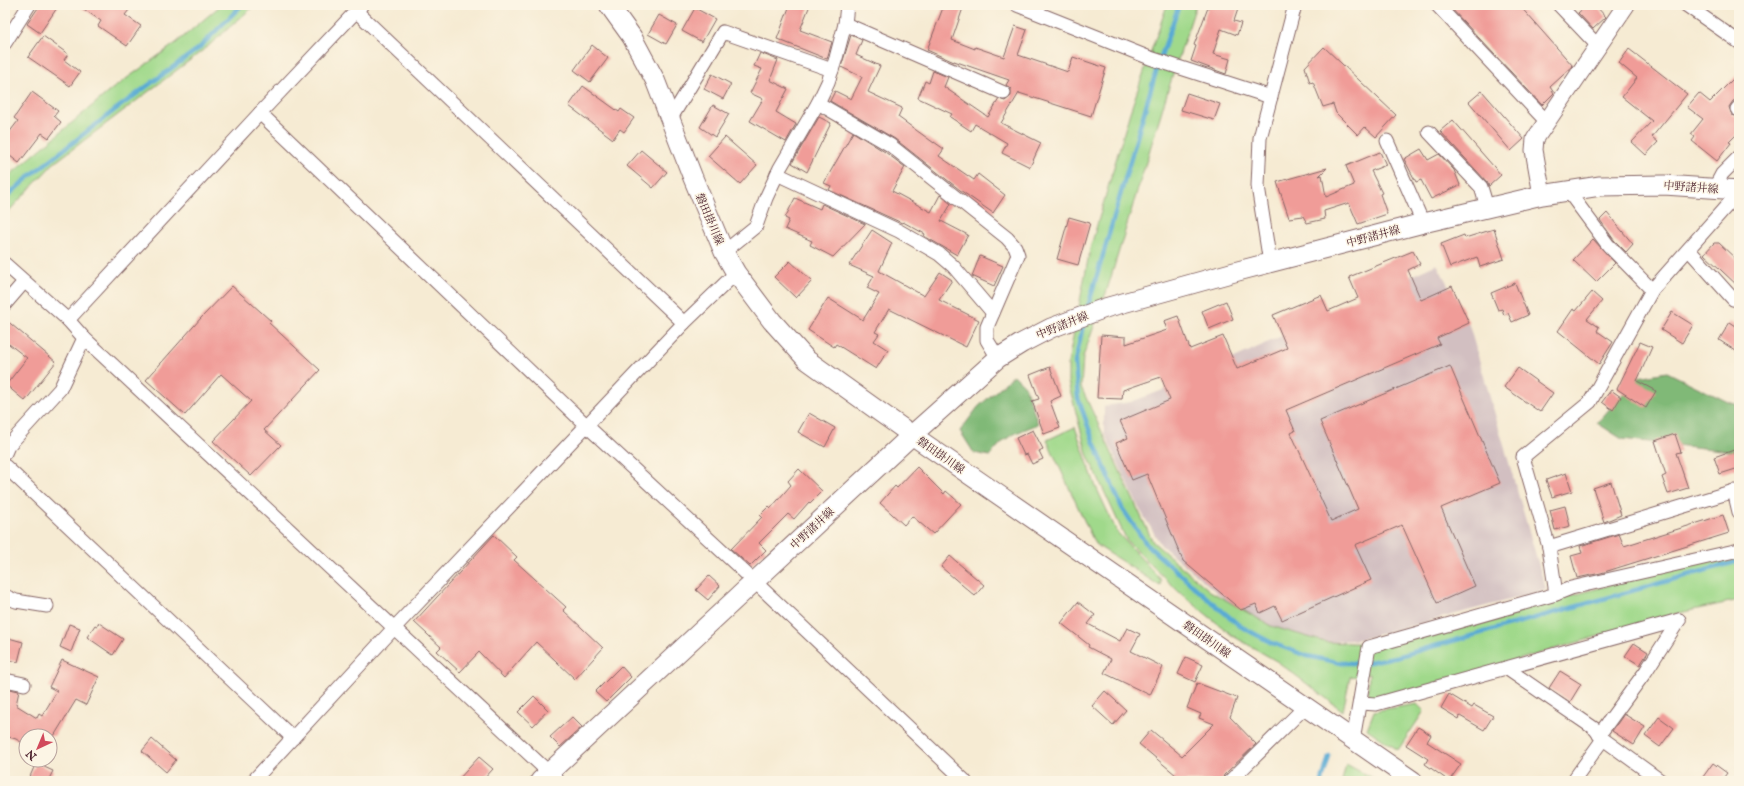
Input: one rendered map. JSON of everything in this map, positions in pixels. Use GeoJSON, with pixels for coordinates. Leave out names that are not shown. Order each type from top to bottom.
{"type":"FeatureCollection","features":[{"type":"Feature","properties":{"kind":"main road","name":"磐田掛川線"},"geometry":{"type":"LineString","coordinates":[[609,5],[642,53],[656,80],[693,178],[724,252],[736,273],[772,321],[807,360],[912,435],[1413,781]]}},
{"type":"Feature","properties":{"kind":"main road","name":"中野諸井線"},"geometry":{"type":"LineString","coordinates":[[549,778],[754,581],[912,435],[998,358],[1022,343],[1051,328],[1105,308],[1270,263],[1487,207],[1542,195],[1600,186],[1664,185],[1739,191]]}},
{"type":"Feature","properties":{"kind":"street"},"geometry":{"type":"LineString","coordinates":[[6,39],[29,5]]}},
{"type":"Feature","properties":{"kind":"street"},"geometry":{"type":"LineString","coordinates":[[724,252],[756,226],[766,198],[777,174],[818,103],[832,70],[845,24],[847,5]]}},
{"type":"Feature","properties":{"kind":"street"},"geometry":{"type":"LineString","coordinates":[[1017,5],[1150,58],[1271,97]]}},
{"type":"Feature","properties":{"kind":"street"},"geometry":{"type":"LineString","coordinates":[[1270,263],[1258,186],[1260,138],[1295,5]]}},
{"type":"Feature","properties":{"kind":"street"},"geometry":{"type":"LineString","coordinates":[[1437,5],[1546,121]]}},
{"type":"Feature","properties":{"kind":"street"},"geometry":{"type":"LineString","coordinates":[[1559,5],[1598,46]]}},
{"type":"Feature","properties":{"kind":"street"},"geometry":{"type":"LineString","coordinates":[[1542,195],[1534,150],[1535,139],[1626,5]]}},
{"type":"Feature","properties":{"kind":"street"},"geometry":{"type":"LineString","coordinates":[[1686,5],[1739,42]]}},
{"type":"Feature","properties":{"kind":"street"},"geometry":{"type":"LineString","coordinates":[[68,320],[359,8],[684,322]]}},
{"type":"Feature","properties":{"kind":"street"},"geometry":{"type":"LineString","coordinates":[[845,24],[1004,93]]}},
{"type":"Feature","properties":{"kind":"street"},"geometry":{"type":"LineString","coordinates":[[671,118],[724,32],[832,70]]}},
{"type":"Feature","properties":{"kind":"street"},"geometry":{"type":"LineString","coordinates":[[818,103],[890,145],[1007,238],[1015,247],[1018,255],[987,327],[987,340],[998,358]]}},
{"type":"Feature","properties":{"kind":"street"},"geometry":{"type":"LineString","coordinates":[[260,113],[587,426],[754,581],[965,781]]}},
{"type":"Feature","properties":{"kind":"street"},"geometry":{"type":"LineString","coordinates":[[1429,132],[1481,188],[1487,207]]}},
{"type":"Feature","properties":{"kind":"street"},"geometry":{"type":"LineString","coordinates":[[1387,141],[1423,223]]}},
{"type":"Feature","properties":{"kind":"street"},"geometry":{"type":"LineString","coordinates":[[1714,188],[1722,174],[1739,157]]}},
{"type":"Feature","properties":{"kind":"street"},"geometry":{"type":"LineString","coordinates":[[777,174],[899,230],[939,254],[954,266],[993,313]]}},
{"type":"Feature","properties":{"kind":"street"},"geometry":{"type":"LineString","coordinates":[[1568,191],[1608,245],[1652,290]]}},
{"type":"Feature","properties":{"kind":"street"},"geometry":{"type":"LineString","coordinates":[[1556,594],[1550,547],[1523,457],[1590,402],[1652,290],[1689,250],[1739,191]]}},
{"type":"Feature","properties":{"kind":"street"},"geometry":{"type":"LineString","coordinates":[[1689,250],[1733,299],[1739,296]]}},
{"type":"Feature","properties":{"kind":"street"},"geometry":{"type":"LineString","coordinates":[[5,264],[68,320],[84,338],[394,627],[549,778]]}},
{"type":"Feature","properties":{"kind":"street"},"geometry":{"type":"LineString","coordinates":[[253,781],[394,627],[587,426],[684,322],[736,273]]}},
{"type":"Feature","properties":{"kind":"street"},"geometry":{"type":"LineString","coordinates":[[5,304],[24,282]]}},
{"type":"Feature","properties":{"kind":"street"},"geometry":{"type":"LineString","coordinates":[[5,453],[8,446],[60,388],[84,338]]}},
{"type":"Feature","properties":{"kind":"street"},"geometry":{"type":"LineString","coordinates":[[5,466],[293,738]]}},
{"type":"Feature","properties":{"kind":"street"},"geometry":{"type":"LineString","coordinates":[[1550,547],[1734,491],[1739,512]]}},
{"type":"Feature","properties":{"kind":"street"},"geometry":{"type":"LineString","coordinates":[[1353,740],[1370,646],[1556,594],[1571,588],[1739,550]]}},
{"type":"Feature","properties":{"kind":"street"},"geometry":{"type":"LineString","coordinates":[[5,596],[16,601],[47,606]]}},
{"type":"Feature","properties":{"kind":"street"},"geometry":{"type":"LineString","coordinates":[[1361,702],[1376,704],[1680,620],[1573,781]]}},
{"type":"Feature","properties":{"kind":"street"},"geometry":{"type":"LineString","coordinates":[[1506,668],[1594,729],[1601,737],[1661,781]]}},
{"type":"Feature","properties":{"kind":"street"},"geometry":{"type":"LineString","coordinates":[[5,680],[24,684]]}},
{"type":"Feature","properties":{"kind":"street"},"geometry":{"type":"LineString","coordinates":[[1230,781],[1305,707]]}},
{"type":"Feature","properties":{"kind":"shaded area"},"geometry":{"type":"Polygon","coordinates":[[[1437,264],[1469,325],[1546,590],[1361,639],[1322,643],[1274,632],[1246,617],[1161,545],[1139,508],[1104,433],[1104,406],[1131,402],[1174,386],[1437,264]]]}},
{"type":"Feature","properties":{"kind":"green space"},"geometry":{"type":"Polygon","coordinates":[[[221,5],[255,5],[206,48],[53,164],[5,215],[5,179],[112,89],[176,43],[221,5]]]}},
{"type":"Feature","properties":{"kind":"green space"},"geometry":{"type":"Polygon","coordinates":[[[1167,5],[1196,5],[1169,87],[1107,290],[1083,357],[1081,387],[1153,542],[1210,591],[1271,626],[1325,642],[1378,644],[1570,596],[1739,550],[1739,600],[1670,615],[1368,704],[1369,674],[1350,677],[1343,711],[1278,662],[1233,636],[1180,593],[1127,541],[1087,454],[1068,382],[1068,363],[1090,249],[1130,112],[1167,5]]]}},
{"type":"Feature","properties":{"kind":"green space"},"geometry":{"type":"Polygon","coordinates":[[[1667,372],[1728,402],[1739,405],[1739,452],[1622,439],[1597,423],[1638,377],[1667,372]]]}},
{"type":"Feature","properties":{"kind":"green space"},"geometry":{"type":"Polygon","coordinates":[[[1014,375],[1025,386],[1038,424],[1006,439],[990,456],[974,453],[960,431],[978,407],[1014,375]]]}},
{"type":"Feature","properties":{"kind":"green space"},"geometry":{"type":"Polygon","coordinates":[[[1075,427],[1096,487],[1117,532],[1161,580],[1160,586],[1095,544],[1047,440],[1075,427]]]}},
{"type":"Feature","properties":{"kind":"green space"},"geometry":{"type":"Polygon","coordinates":[[[1417,704],[1424,711],[1398,750],[1367,729],[1374,711],[1417,704]]]}},
{"type":"Feature","properties":{"kind":"green space"},"geometry":{"type":"Polygon","coordinates":[[[1346,764],[1378,781],[1342,781],[1346,764]]]}},
{"type":"Feature","properties":{"kind":"building"},"geometry":{"type":"Polygon","coordinates":[[[40,5],[59,5],[40,33],[27,24],[40,5]]]}},
{"type":"Feature","properties":{"kind":"building"},"geometry":{"type":"Polygon","coordinates":[[[78,5],[122,5],[129,10],[125,15],[141,26],[127,46],[98,26],[101,21],[78,5]]]}},
{"type":"Feature","properties":{"kind":"building"},"geometry":{"type":"Polygon","coordinates":[[[790,5],[810,5],[800,30],[832,42],[827,59],[777,39],[790,5]]]}},
{"type":"Feature","properties":{"kind":"building"},"geometry":{"type":"Polygon","coordinates":[[[944,5],[964,5],[952,40],[975,49],[975,47],[1004,57],[1015,26],[1027,30],[1018,55],[1068,72],[1073,57],[1106,68],[1091,116],[1019,93],[1001,123],[1041,143],[1030,167],[1002,153],[1007,143],[975,124],[971,131],[950,117],[952,114],[918,98],[925,81],[929,83],[933,71],[948,77],[944,87],[988,117],[999,99],[1005,101],[1011,96],[1011,89],[1006,85],[1009,80],[954,62],[927,50],[944,5]]]}},
{"type":"Feature","properties":{"kind":"building"},"geometry":{"type":"Polygon","coordinates":[[[1209,5],[1227,5],[1238,9],[1234,21],[1241,23],[1237,35],[1221,29],[1213,54],[1230,59],[1226,74],[1191,61],[1196,46],[1194,45],[1209,5]]]}},
{"type":"Feature","properties":{"kind":"building"},"geometry":{"type":"Polygon","coordinates":[[[1448,5],[1519,5],[1573,66],[1550,87],[1554,93],[1542,105],[1448,5]]]}},
{"type":"Feature","properties":{"kind":"building"},"geometry":{"type":"Polygon","coordinates":[[[1587,5],[1595,5],[1606,17],[1593,29],[1578,13],[1587,5]]]}},
{"type":"Feature","properties":{"kind":"building"},"geometry":{"type":"Polygon","coordinates":[[[695,8],[715,19],[702,42],[682,31],[695,8]]]}},
{"type":"Feature","properties":{"kind":"building"},"geometry":{"type":"Polygon","coordinates":[[[659,15],[677,25],[666,44],[648,34],[659,15]]]}},
{"type":"Feature","properties":{"kind":"building"},"geometry":{"type":"Polygon","coordinates":[[[851,35],[862,40],[856,55],[880,66],[868,92],[902,108],[898,117],[944,149],[939,156],[974,180],[978,174],[1005,195],[993,213],[960,190],[895,139],[830,101],[835,91],[851,99],[862,77],[841,67],[851,35]]]}},
{"type":"Feature","properties":{"kind":"building"},"geometry":{"type":"Polygon","coordinates":[[[43,36],[68,54],[64,60],[80,72],[70,86],[28,57],[43,36]]]}},
{"type":"Feature","properties":{"kind":"building"},"geometry":{"type":"Polygon","coordinates":[[[592,45],[608,58],[590,82],[574,70],[592,45]]]}},
{"type":"Feature","properties":{"kind":"building"},"geometry":{"type":"Polygon","coordinates":[[[1324,47],[1396,115],[1376,137],[1365,127],[1358,135],[1336,113],[1333,104],[1323,107],[1313,82],[1310,83],[1305,67],[1324,47]]]}},
{"type":"Feature","properties":{"kind":"building"},"geometry":{"type":"Polygon","coordinates":[[[1629,49],[1687,94],[1652,137],[1658,142],[1646,155],[1632,142],[1652,121],[1622,97],[1637,78],[1619,63],[1629,49]]]}},
{"type":"Feature","properties":{"kind":"building"},"geometry":{"type":"Polygon","coordinates":[[[760,53],[778,60],[770,80],[788,89],[776,112],[796,124],[786,142],[750,121],[763,99],[750,93],[762,69],[754,66],[760,53]]]}},
{"type":"Feature","properties":{"kind":"building"},"geometry":{"type":"Polygon","coordinates":[[[1739,73],[1739,99],[1733,101],[1729,107],[1732,115],[1739,117],[1739,132],[1729,142],[1731,143],[1717,161],[1692,141],[1695,137],[1691,134],[1703,119],[1687,107],[1699,93],[1710,102],[1739,73]]]}},
{"type":"Feature","properties":{"kind":"building"},"geometry":{"type":"Polygon","coordinates":[[[712,74],[731,84],[723,99],[704,89],[712,74]]]}},
{"type":"Feature","properties":{"kind":"building"},"geometry":{"type":"Polygon","coordinates":[[[583,86],[619,112],[621,109],[634,118],[624,132],[620,129],[613,139],[569,106],[583,86]]]}},
{"type":"Feature","properties":{"kind":"building"},"geometry":{"type":"Polygon","coordinates":[[[1482,91],[1524,139],[1511,151],[1469,102],[1482,91]]]}},
{"type":"Feature","properties":{"kind":"building"},"geometry":{"type":"Polygon","coordinates":[[[32,92],[58,111],[54,116],[61,122],[49,138],[42,133],[19,163],[5,152],[5,138],[18,121],[14,118],[32,92]]]}},
{"type":"Feature","properties":{"kind":"building"},"geometry":{"type":"Polygon","coordinates":[[[1187,93],[1220,104],[1214,120],[1181,110],[1187,93]]]}},
{"type":"Feature","properties":{"kind":"building"},"geometry":{"type":"Polygon","coordinates":[[[713,105],[729,114],[715,137],[700,127],[713,105]]]}},
{"type":"Feature","properties":{"kind":"building"},"geometry":{"type":"Polygon","coordinates":[[[819,117],[831,123],[807,172],[792,163],[819,117]]]}},
{"type":"Feature","properties":{"kind":"building"},"geometry":{"type":"Polygon","coordinates":[[[1453,120],[1501,175],[1489,186],[1440,131],[1453,120]]]}},
{"type":"Feature","properties":{"kind":"building"},"geometry":{"type":"Polygon","coordinates":[[[853,132],[885,152],[905,167],[892,191],[931,212],[940,195],[951,204],[941,221],[968,235],[957,255],[924,236],[925,234],[903,222],[902,223],[829,190],[831,186],[824,183],[853,132]]]}},
{"type":"Feature","properties":{"kind":"building"},"geometry":{"type":"Polygon","coordinates":[[[725,137],[757,165],[740,184],[708,156],[725,137]]]}},
{"type":"Feature","properties":{"kind":"building"},"geometry":{"type":"Polygon","coordinates":[[[1421,149],[1428,160],[1439,154],[1454,170],[1460,185],[1431,199],[1421,180],[1416,182],[1404,159],[1421,149]]]}},
{"type":"Feature","properties":{"kind":"building"},"geometry":{"type":"Polygon","coordinates":[[[641,150],[667,172],[653,188],[627,166],[641,150]]]}},
{"type":"Feature","properties":{"kind":"building"},"geometry":{"type":"Polygon","coordinates":[[[1380,152],[1386,165],[1371,171],[1382,193],[1380,194],[1387,214],[1358,224],[1349,203],[1324,211],[1325,219],[1307,223],[1303,216],[1289,218],[1277,182],[1327,168],[1319,176],[1322,175],[1326,197],[1354,185],[1346,166],[1380,152]]]}},
{"type":"Feature","properties":{"kind":"building"},"geometry":{"type":"Polygon","coordinates":[[[795,198],[820,209],[822,204],[865,224],[833,257],[810,245],[812,241],[785,229],[789,220],[785,218],[795,198]]]}},
{"type":"Feature","properties":{"kind":"building"},"geometry":{"type":"Polygon","coordinates":[[[1607,213],[1633,244],[1626,252],[1614,240],[1600,220],[1607,213]]]}},
{"type":"Feature","properties":{"kind":"building"},"geometry":{"type":"Polygon","coordinates":[[[1069,217],[1090,223],[1078,265],[1057,259],[1069,217]]]}},
{"type":"Feature","properties":{"kind":"building"},"geometry":{"type":"Polygon","coordinates":[[[1494,229],[1504,259],[1480,267],[1477,257],[1450,267],[1441,244],[1464,235],[1465,238],[1494,229]]]}},
{"type":"Feature","properties":{"kind":"building"},"geometry":{"type":"Polygon","coordinates":[[[872,230],[892,243],[879,271],[924,296],[940,272],[952,280],[939,300],[979,320],[966,347],[889,309],[875,332],[879,334],[874,341],[888,350],[876,369],[836,344],[834,347],[808,330],[828,298],[863,320],[879,294],[867,288],[874,276],[849,265],[872,230]]]}},
{"type":"Feature","properties":{"kind":"building"},"geometry":{"type":"Polygon","coordinates":[[[1593,239],[1615,263],[1596,282],[1573,260],[1593,239]]]}},
{"type":"Feature","properties":{"kind":"building"},"geometry":{"type":"Polygon","coordinates":[[[1714,243],[1719,243],[1739,262],[1739,287],[1704,254],[1714,243]]]}},
{"type":"Feature","properties":{"kind":"building"},"geometry":{"type":"Polygon","coordinates":[[[1413,251],[1420,264],[1408,270],[1421,300],[1452,286],[1469,323],[1437,338],[1440,344],[1286,410],[1295,431],[1291,433],[1331,521],[1358,509],[1320,421],[1450,366],[1500,483],[1441,508],[1475,586],[1437,603],[1402,525],[1355,545],[1371,580],[1282,620],[1275,606],[1260,613],[1256,604],[1241,610],[1183,561],[1147,474],[1132,480],[1116,443],[1128,438],[1120,421],[1170,400],[1161,377],[1123,390],[1122,399],[1097,398],[1101,335],[1126,337],[1126,344],[1167,330],[1164,321],[1178,316],[1190,349],[1223,336],[1237,369],[1287,348],[1273,315],[1321,295],[1328,311],[1358,298],[1349,277],[1413,251]]]}},
{"type":"Feature","properties":{"kind":"building"},"geometry":{"type":"Polygon","coordinates":[[[980,256],[1003,266],[994,286],[972,276],[980,256]]]}},
{"type":"Feature","properties":{"kind":"building"},"geometry":{"type":"Polygon","coordinates":[[[790,261],[812,281],[796,298],[774,277],[790,261]]]}},
{"type":"Feature","properties":{"kind":"building"},"geometry":{"type":"Polygon","coordinates":[[[1515,283],[1528,315],[1512,322],[1508,313],[1504,315],[1502,309],[1498,310],[1491,293],[1515,283]]]}},
{"type":"Feature","properties":{"kind":"building"},"geometry":{"type":"Polygon","coordinates":[[[232,286],[271,321],[269,323],[320,370],[264,430],[281,445],[251,476],[213,441],[251,401],[221,374],[185,415],[146,380],[201,318],[232,286]]]}},
{"type":"Feature","properties":{"kind":"building"},"geometry":{"type":"Polygon","coordinates":[[[1592,292],[1602,301],[1587,319],[1599,327],[1597,331],[1613,342],[1599,364],[1558,331],[1573,309],[1576,311],[1592,292]]]}},
{"type":"Feature","properties":{"kind":"building"},"geometry":{"type":"Polygon","coordinates":[[[1226,301],[1233,319],[1209,329],[1202,311],[1226,301]]]}},
{"type":"Feature","properties":{"kind":"building"},"geometry":{"type":"Polygon","coordinates":[[[1672,312],[1693,325],[1682,343],[1661,330],[1672,312]]]}},
{"type":"Feature","properties":{"kind":"building"},"geometry":{"type":"Polygon","coordinates":[[[5,319],[56,362],[25,401],[6,385],[27,358],[5,341],[5,319]]]}},
{"type":"Feature","properties":{"kind":"building"},"geometry":{"type":"Polygon","coordinates":[[[1730,322],[1739,328],[1739,353],[1719,340],[1730,322]]]}},
{"type":"Feature","properties":{"kind":"building"},"geometry":{"type":"Polygon","coordinates":[[[1640,342],[1652,347],[1637,381],[1656,391],[1646,408],[1617,389],[1640,342]]]}},
{"type":"Feature","properties":{"kind":"building"},"geometry":{"type":"Polygon","coordinates":[[[1050,367],[1061,396],[1050,401],[1060,428],[1044,434],[1032,401],[1039,399],[1030,375],[1050,367]]]}},
{"type":"Feature","properties":{"kind":"building"},"geometry":{"type":"Polygon","coordinates":[[[1518,368],[1553,393],[1540,412],[1504,387],[1518,368]]]}},
{"type":"Feature","properties":{"kind":"building"},"geometry":{"type":"Polygon","coordinates":[[[1611,390],[1621,397],[1613,410],[1602,402],[1611,390]]]}},
{"type":"Feature","properties":{"kind":"building"},"geometry":{"type":"Polygon","coordinates":[[[809,413],[835,428],[825,447],[798,432],[809,413]]]}},
{"type":"Feature","properties":{"kind":"building"},"geometry":{"type":"Polygon","coordinates":[[[1033,430],[1043,449],[1039,451],[1043,459],[1032,464],[1027,454],[1024,455],[1016,438],[1033,430]]]}},
{"type":"Feature","properties":{"kind":"building"},"geometry":{"type":"Polygon","coordinates":[[[1675,434],[1681,452],[1676,453],[1688,488],[1668,494],[1662,477],[1666,475],[1655,441],[1675,434]]]}},
{"type":"Feature","properties":{"kind":"building"},"geometry":{"type":"Polygon","coordinates":[[[1734,450],[1739,468],[1720,474],[1714,457],[1734,450]]]}},
{"type":"Feature","properties":{"kind":"building"},"geometry":{"type":"Polygon","coordinates":[[[917,467],[944,494],[946,491],[961,504],[933,534],[912,516],[904,525],[880,503],[895,486],[897,488],[917,467]]]}},
{"type":"Feature","properties":{"kind":"building"},"geometry":{"type":"Polygon","coordinates":[[[799,469],[822,491],[810,503],[809,502],[794,519],[788,514],[759,543],[766,550],[750,566],[731,549],[762,517],[760,515],[769,506],[771,508],[791,485],[788,481],[799,469]]]}},
{"type":"Feature","properties":{"kind":"building"},"geometry":{"type":"Polygon","coordinates":[[[1566,473],[1572,491],[1552,497],[1546,480],[1566,473]]]}},
{"type":"Feature","properties":{"kind":"building"},"geometry":{"type":"Polygon","coordinates":[[[1611,482],[1621,515],[1604,522],[1593,488],[1611,482]]]}},
{"type":"Feature","properties":{"kind":"building"},"geometry":{"type":"Polygon","coordinates":[[[1565,506],[1570,526],[1555,530],[1550,510],[1565,506]]]}},
{"type":"Feature","properties":{"kind":"building"},"geometry":{"type":"Polygon","coordinates":[[[1723,515],[1729,533],[1601,573],[1577,578],[1571,556],[1582,553],[1580,546],[1619,534],[1624,546],[1723,515]]]}},
{"type":"Feature","properties":{"kind":"building"},"geometry":{"type":"Polygon","coordinates":[[[494,535],[517,557],[514,560],[566,607],[563,610],[603,648],[575,679],[536,642],[504,678],[479,652],[460,672],[437,651],[441,647],[414,622],[494,535]]]}},
{"type":"Feature","properties":{"kind":"building"},"geometry":{"type":"Polygon","coordinates":[[[950,556],[984,585],[975,596],[941,567],[950,556]]]}},
{"type":"Feature","properties":{"kind":"building"},"geometry":{"type":"Polygon","coordinates":[[[709,576],[720,586],[708,600],[696,590],[709,576]]]}},
{"type":"Feature","properties":{"kind":"building"},"geometry":{"type":"Polygon","coordinates":[[[1078,602],[1095,615],[1088,624],[1120,641],[1127,628],[1140,634],[1131,651],[1163,667],[1150,695],[1104,673],[1111,659],[1088,647],[1089,645],[1061,623],[1078,602]]]}},
{"type":"Feature","properties":{"kind":"building"},"geometry":{"type":"Polygon","coordinates":[[[99,623],[123,639],[113,655],[87,637],[95,625],[97,626],[99,623]]]}},
{"type":"Feature","properties":{"kind":"building"},"geometry":{"type":"Polygon","coordinates":[[[69,624],[80,628],[71,652],[60,647],[69,624]]]}},
{"type":"Feature","properties":{"kind":"building"},"geometry":{"type":"Polygon","coordinates":[[[5,637],[23,642],[18,662],[5,659],[5,637]]]}},
{"type":"Feature","properties":{"kind":"building"},"geometry":{"type":"Polygon","coordinates":[[[1634,643],[1648,652],[1640,665],[1625,656],[1634,643]]]}},
{"type":"Feature","properties":{"kind":"building"},"geometry":{"type":"Polygon","coordinates":[[[1186,657],[1203,665],[1195,682],[1178,674],[1186,657]]]}},
{"type":"Feature","properties":{"kind":"building"},"geometry":{"type":"Polygon","coordinates":[[[62,660],[99,677],[86,705],[76,700],[58,729],[58,728],[18,728],[18,740],[5,736],[5,688],[19,691],[16,705],[37,718],[39,714],[42,716],[57,691],[49,687],[62,660]]]}},
{"type":"Feature","properties":{"kind":"building"},"geometry":{"type":"Polygon","coordinates":[[[621,666],[631,677],[606,702],[595,692],[621,666]]]}},
{"type":"Feature","properties":{"kind":"building"},"geometry":{"type":"Polygon","coordinates":[[[1560,671],[1581,684],[1570,702],[1549,688],[1560,671]]]}},
{"type":"Feature","properties":{"kind":"building"},"geometry":{"type":"Polygon","coordinates":[[[1197,683],[1237,698],[1230,717],[1256,744],[1224,775],[1222,781],[1171,781],[1176,775],[1139,744],[1151,730],[1182,756],[1214,724],[1199,718],[1201,714],[1187,708],[1197,683]]]}},
{"type":"Feature","properties":{"kind":"building"},"geometry":{"type":"Polygon","coordinates":[[[1105,691],[1126,710],[1113,725],[1092,706],[1105,691]]]}},
{"type":"Feature","properties":{"kind":"building"},"geometry":{"type":"Polygon","coordinates":[[[1449,694],[1472,708],[1474,705],[1493,716],[1484,730],[1460,716],[1459,719],[1441,708],[1449,694]]]}},
{"type":"Feature","properties":{"kind":"building"},"geometry":{"type":"Polygon","coordinates":[[[534,696],[548,710],[533,726],[518,712],[534,696]]]}},
{"type":"Feature","properties":{"kind":"building"},"geometry":{"type":"Polygon","coordinates":[[[1624,714],[1645,727],[1634,745],[1612,731],[1624,714]]]}},
{"type":"Feature","properties":{"kind":"building"},"geometry":{"type":"Polygon","coordinates":[[[572,717],[582,727],[560,747],[550,737],[572,717]]]}},
{"type":"Feature","properties":{"kind":"building"},"geometry":{"type":"Polygon","coordinates":[[[1659,717],[1674,728],[1660,747],[1645,736],[1659,717]]]}},
{"type":"Feature","properties":{"kind":"building"},"geometry":{"type":"Polygon","coordinates":[[[1418,727],[1431,735],[1427,742],[1461,764],[1449,781],[1425,764],[1428,759],[1406,745],[1418,727]]]}},
{"type":"Feature","properties":{"kind":"building"},"geometry":{"type":"Polygon","coordinates":[[[152,739],[176,760],[166,772],[142,751],[152,739]]]}},
{"type":"Feature","properties":{"kind":"building"},"geometry":{"type":"Polygon","coordinates":[[[479,757],[493,769],[482,781],[457,781],[479,757]]]}},
{"type":"Feature","properties":{"kind":"building"},"geometry":{"type":"Polygon","coordinates":[[[1713,763],[1727,773],[1721,781],[1700,781],[1713,763]]]}},
{"type":"Feature","properties":{"kind":"building"},"geometry":{"type":"Polygon","coordinates":[[[34,768],[46,768],[53,771],[48,781],[28,781],[34,768]]]}},
{"type":"Feature","properties":{"kind":"waterway"},"geometry":{"type":"LineString","coordinates":[[5,198],[31,175],[116,109],[199,48],[242,5]]}},
{"type":"Feature","properties":{"kind":"waterway"},"geometry":{"type":"LineString","coordinates":[[1087,310],[1157,68],[1179,5]]}},
{"type":"Feature","properties":{"kind":"waterway"},"geometry":{"type":"LineString","coordinates":[[1084,321],[1075,362],[1078,398],[1093,440],[1122,508],[1147,545],[1240,626],[1272,643],[1307,656],[1341,663],[1365,663],[1399,656],[1739,561]]}},
{"type":"Feature","properties":{"kind":"waterway"},"geometry":{"type":"LineString","coordinates":[[1322,781],[1329,756]]}}]}
